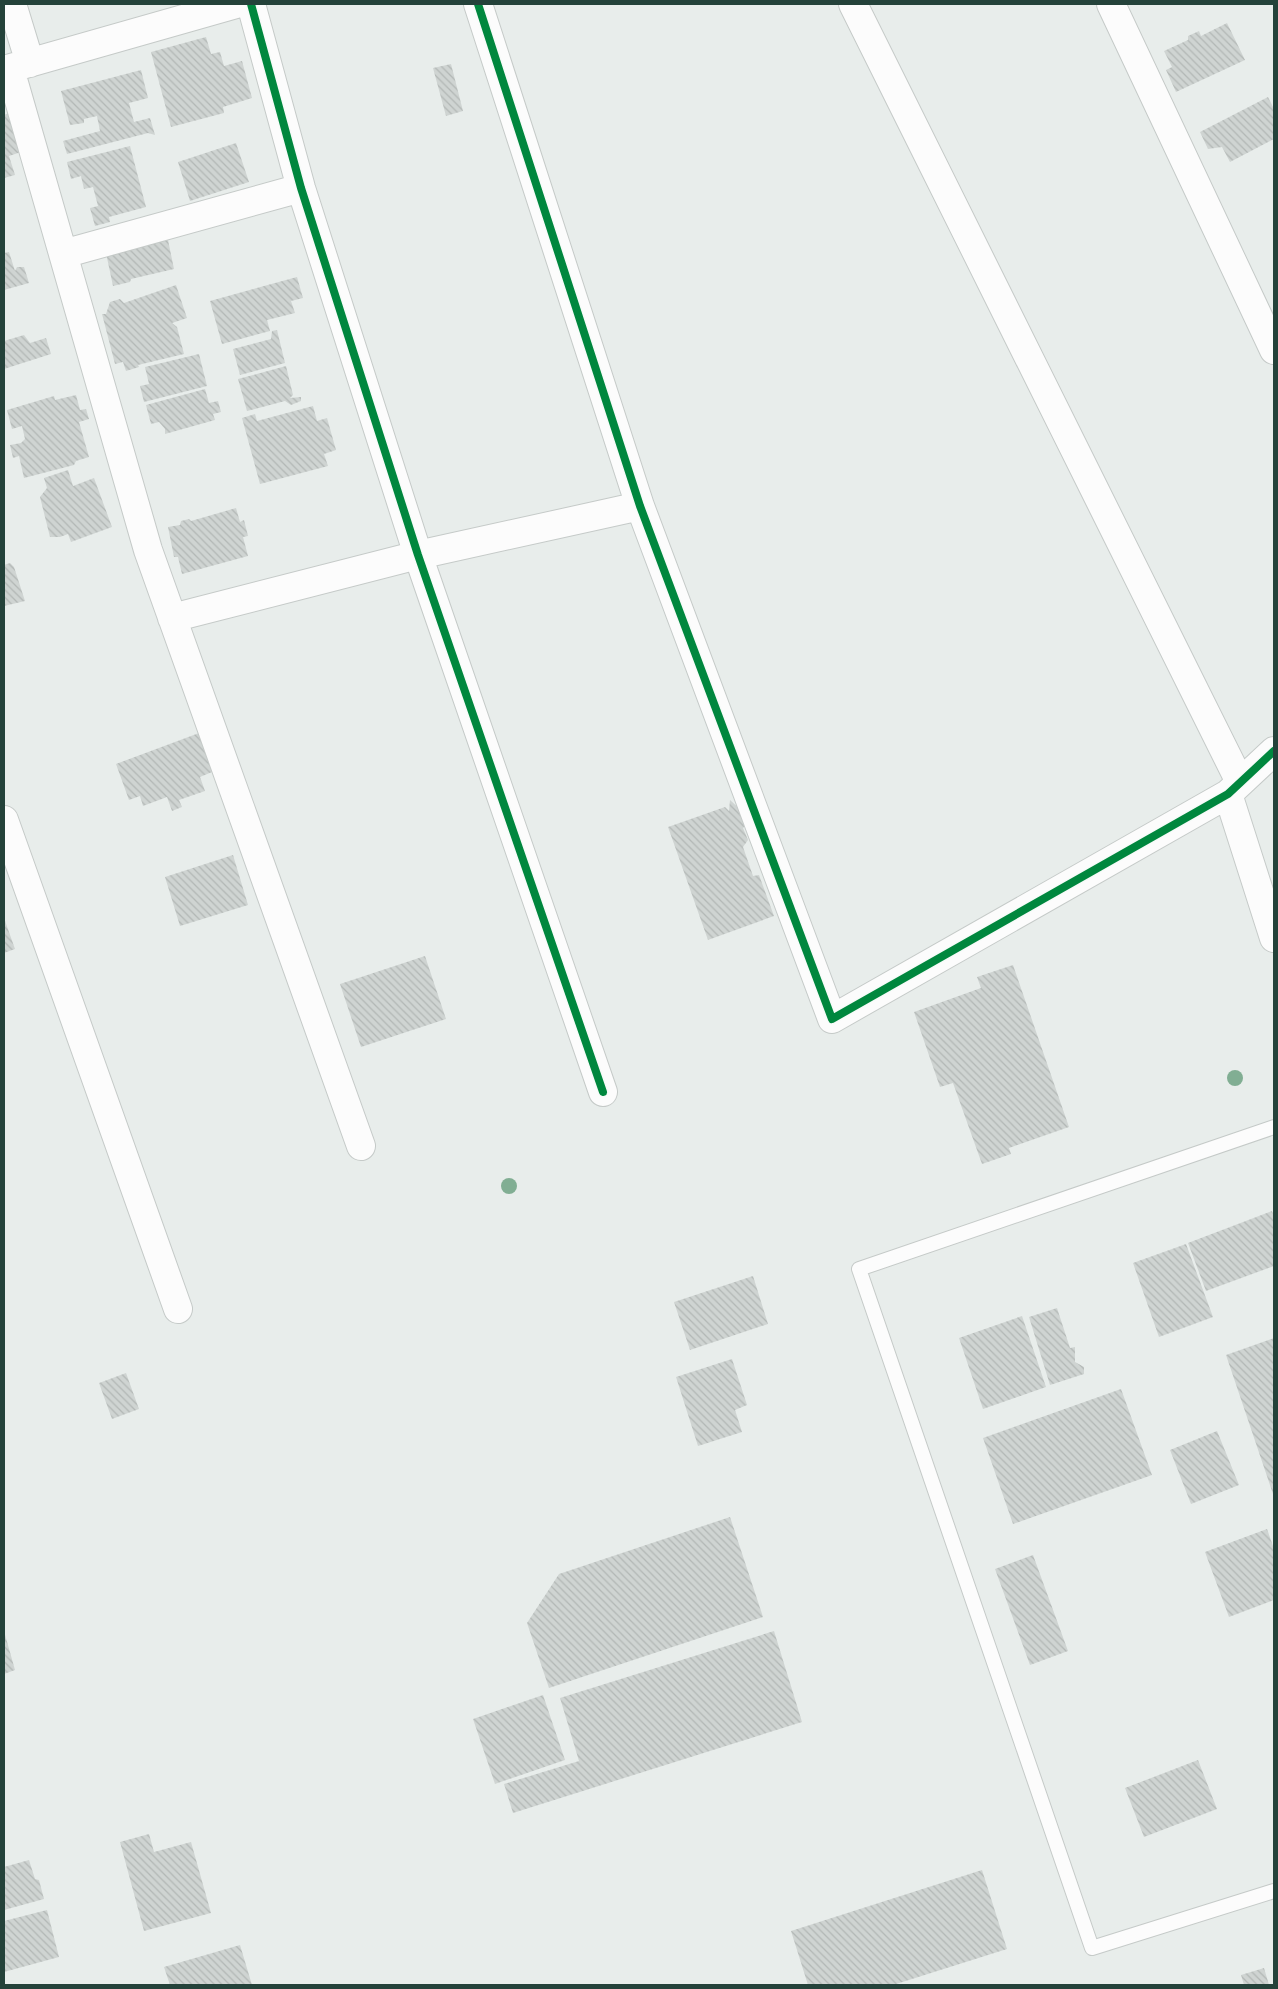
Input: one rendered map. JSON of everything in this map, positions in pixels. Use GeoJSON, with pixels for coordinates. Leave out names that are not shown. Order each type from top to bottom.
{"type":"FeatureCollection","features":[{"type":"Feature","properties":{"kind":"street"},"geometry":{"type":"LineString","coordinates":[[12,4],[15,67],[63,254],[148,550],[361,1146]]}},
{"type":"Feature","properties":{"kind":"street"},"geometry":{"type":"LineString","coordinates":[[15,67],[236,4]]}},
{"type":"Feature","properties":{"kind":"street"},"geometry":{"type":"LineString","coordinates":[[251,4],[301,188],[418,555],[602,1092]]}},
{"type":"Feature","properties":{"kind":"street"},"geometry":{"type":"LineString","coordinates":[[478,4],[640,506],[832,1019],[1234,788],[1274,751]]}},
{"type":"Feature","properties":{"kind":"street"},"geometry":{"type":"LineString","coordinates":[[853,4],[1234,788],[1274,938]]}},
{"type":"Feature","properties":{"kind":"street"},"geometry":{"type":"LineString","coordinates":[[1111,4],[1274,350]]}},
{"type":"Feature","properties":{"kind":"street"},"geometry":{"type":"LineString","coordinates":[[63,254],[301,188]]}},
{"type":"Feature","properties":{"kind":"street"},"geometry":{"type":"LineString","coordinates":[[172,618],[418,555],[640,506]]}},
{"type":"Feature","properties":{"kind":"street"},"geometry":{"type":"LineString","coordinates":[[4,820],[178,1309]]}},
{"type":"Feature","properties":{"kind":"lane"},"geometry":{"type":"LineString","coordinates":[[1274,1127],[860,1269],[1092,1948],[1274,1891]]}},
{"type":"Feature","properties":{"kind":"building"},"geometry":{"type":"Polygon","coordinates":[[[1227,23],[1245,60],[1176,92],[1166,70],[1172,67],[1164,51],[1188,40],[1188,36],[1199,31],[1201,36],[1227,23]]]}},
{"type":"Feature","properties":{"kind":"building"},"geometry":{"type":"Polygon","coordinates":[[[206,37],[211,54],[220,52],[224,66],[242,61],[252,98],[223,107],[224,113],[171,127],[151,52],[206,37]]]}},
{"type":"Feature","properties":{"kind":"building"},"geometry":{"type":"Polygon","coordinates":[[[451,64],[463,111],[446,116],[433,68],[451,64]]]}},
{"type":"Feature","properties":{"kind":"building"},"geometry":{"type":"Polygon","coordinates":[[[141,70],[148,98],[129,103],[134,122],[150,118],[155,135],[148,133],[67,154],[63,141],[100,131],[97,116],[84,119],[84,123],[70,125],[61,91],[141,70]]]}},
{"type":"Feature","properties":{"kind":"building"},"geometry":{"type":"Polygon","coordinates":[[[1268,97],[1274,109],[1274,139],[1230,162],[1222,147],[1208,149],[1200,132],[1268,97]]]}},
{"type":"Feature","properties":{"kind":"building"},"geometry":{"type":"Polygon","coordinates":[[[9,113],[21,152],[9,156],[15,175],[4,178],[4,115],[9,113]]]}},
{"type":"Feature","properties":{"kind":"building"},"geometry":{"type":"Polygon","coordinates":[[[236,143],[249,182],[190,201],[178,162],[236,143]]]}},
{"type":"Feature","properties":{"kind":"building"},"geometry":{"type":"Polygon","coordinates":[[[130,146],[146,207],[109,217],[110,222],[95,226],[90,208],[98,206],[93,187],[84,189],[81,176],[71,179],[67,162],[130,146]]]}},
{"type":"Feature","properties":{"kind":"building"},"geometry":{"type":"Polygon","coordinates":[[[168,240],[174,269],[131,279],[130,282],[113,286],[106,253],[168,240]]]}},
{"type":"Feature","properties":{"kind":"building"},"geometry":{"type":"Polygon","coordinates":[[[9,252],[15,271],[17,267],[24,267],[29,283],[4,290],[4,253],[9,252]]]}},
{"type":"Feature","properties":{"kind":"building"},"geometry":{"type":"Polygon","coordinates":[[[297,277],[303,298],[291,301],[295,313],[267,320],[270,331],[222,344],[210,301],[297,277]]]}},
{"type":"Feature","properties":{"kind":"building"},"geometry":{"type":"Polygon","coordinates":[[[176,285],[187,318],[172,323],[177,327],[184,354],[138,365],[139,367],[126,371],[123,362],[115,364],[102,314],[106,314],[110,302],[120,299],[124,303],[176,285]]]}},
{"type":"Feature","properties":{"kind":"building"},"geometry":{"type":"Polygon","coordinates":[[[277,330],[285,363],[240,375],[233,349],[271,339],[272,331],[277,330]]]}},
{"type":"Feature","properties":{"kind":"building"},"geometry":{"type":"Polygon","coordinates":[[[24,335],[30,343],[46,338],[51,354],[4,369],[4,341],[24,335]]]}},
{"type":"Feature","properties":{"kind":"building"},"geometry":{"type":"Polygon","coordinates":[[[199,354],[207,386],[144,402],[140,386],[149,384],[145,367],[199,354]]]}},
{"type":"Feature","properties":{"kind":"building"},"geometry":{"type":"Polygon","coordinates":[[[286,366],[293,395],[290,398],[301,397],[301,401],[291,405],[285,401],[247,411],[238,379],[286,366]]]}},
{"type":"Feature","properties":{"kind":"building"},"geometry":{"type":"Polygon","coordinates":[[[205,389],[209,403],[218,401],[221,412],[213,414],[215,420],[165,434],[165,429],[159,422],[151,424],[146,405],[205,389]]]}},
{"type":"Feature","properties":{"kind":"building"},"geometry":{"type":"Polygon","coordinates":[[[76,395],[80,410],[86,409],[89,419],[79,422],[89,457],[76,461],[74,465],[24,478],[19,456],[13,458],[10,445],[21,443],[25,439],[22,426],[12,429],[7,410],[54,396],[55,400],[76,395]]]}},
{"type":"Feature","properties":{"kind":"building"},"geometry":{"type":"Polygon","coordinates":[[[313,406],[317,421],[327,418],[336,450],[324,454],[328,466],[260,484],[242,418],[255,414],[257,421],[313,406]]]}},
{"type":"Feature","properties":{"kind":"building"},"geometry":{"type":"Polygon","coordinates":[[[68,470],[73,486],[94,478],[112,527],[71,542],[68,534],[60,537],[50,537],[40,497],[47,488],[44,478],[68,470]]]}},
{"type":"Feature","properties":{"kind":"building"},"geometry":{"type":"Polygon","coordinates":[[[236,508],[240,522],[244,520],[248,536],[243,537],[248,556],[182,574],[178,557],[174,557],[168,527],[180,525],[181,521],[189,519],[191,521],[236,508]]]}},
{"type":"Feature","properties":{"kind":"building"},"geometry":{"type":"Polygon","coordinates":[[[10,563],[14,567],[25,601],[4,606],[4,565],[10,563]]]}},
{"type":"Feature","properties":{"kind":"building"},"geometry":{"type":"Polygon","coordinates":[[[199,733],[212,772],[200,777],[205,791],[179,800],[182,807],[172,811],[167,797],[143,806],[140,796],[129,800],[116,764],[199,733]]]}},
{"type":"Feature","properties":{"kind":"building"},"geometry":{"type":"Polygon","coordinates":[[[730,800],[743,812],[748,823],[743,828],[748,840],[743,847],[753,876],[759,875],[774,916],[708,940],[668,827],[725,807],[729,811],[730,800]]]}},
{"type":"Feature","properties":{"kind":"building"},"geometry":{"type":"Polygon","coordinates":[[[233,855],[248,905],[180,926],[165,877],[233,855]]]}},
{"type":"Feature","properties":{"kind":"building"},"geometry":{"type":"Polygon","coordinates":[[[4,918],[15,949],[4,953],[4,918]]]}},
{"type":"Feature","properties":{"kind":"building"},"geometry":{"type":"Polygon","coordinates":[[[425,956],[446,1019],[361,1047],[340,984],[425,956]]]}},
{"type":"Feature","properties":{"kind":"building"},"geometry":{"type":"Polygon","coordinates":[[[1013,965],[1069,1127],[1009,1148],[1011,1154],[982,1164],[953,1083],[940,1087],[914,1012],[981,988],[977,977],[1013,965]]]}},
{"type":"Feature","properties":{"kind":"building"},"geometry":{"type":"Polygon","coordinates":[[[1272,1211],[1274,1217],[1274,1266],[1206,1291],[1188,1243],[1272,1211]]]}},
{"type":"Feature","properties":{"kind":"building"},"geometry":{"type":"Polygon","coordinates":[[[1186,1244],[1213,1317],[1159,1337],[1133,1263],[1186,1244]]]}},
{"type":"Feature","properties":{"kind":"building"},"geometry":{"type":"Polygon","coordinates":[[[753,1276],[768,1324],[690,1350],[674,1302],[753,1276]]]}},
{"type":"Feature","properties":{"kind":"building"},"geometry":{"type":"Polygon","coordinates":[[[1057,1308],[1070,1348],[1075,1347],[1075,1362],[1084,1367],[1084,1374],[1050,1385],[1029,1317],[1057,1308]]]}},
{"type":"Feature","properties":{"kind":"building"},"geometry":{"type":"Polygon","coordinates":[[[1022,1316],[1046,1387],[983,1409],[959,1338],[1022,1316]]]}},
{"type":"Feature","properties":{"kind":"building"},"geometry":{"type":"Polygon","coordinates":[[[1274,1338],[1274,1497],[1226,1355],[1274,1338]]]}},
{"type":"Feature","properties":{"kind":"building"},"geometry":{"type":"Polygon","coordinates":[[[732,1359],[747,1405],[735,1410],[742,1432],[698,1446],[676,1377],[732,1359]]]}},
{"type":"Feature","properties":{"kind":"building"},"geometry":{"type":"Polygon","coordinates":[[[126,1373],[139,1409],[112,1419],[99,1383],[126,1373]]]}},
{"type":"Feature","properties":{"kind":"building"},"geometry":{"type":"Polygon","coordinates":[[[1121,1389],[1152,1475],[1013,1524],[983,1438],[1121,1389]]]}},
{"type":"Feature","properties":{"kind":"building"},"geometry":{"type":"Polygon","coordinates":[[[1217,1431],[1239,1485],[1191,1504],[1170,1450],[1217,1431]]]}},
{"type":"Feature","properties":{"kind":"building"},"geometry":{"type":"Polygon","coordinates":[[[730,1517],[763,1617],[549,1688],[527,1623],[559,1574],[730,1517]]]}},
{"type":"Feature","properties":{"kind":"building"},"geometry":{"type":"Polygon","coordinates":[[[1267,1529],[1274,1549],[1274,1600],[1229,1617],[1205,1552],[1267,1529]]]}},
{"type":"Feature","properties":{"kind":"building"},"geometry":{"type":"Polygon","coordinates":[[[1033,1555],[1068,1651],[1030,1665],[995,1569],[1033,1555]]]}},
{"type":"Feature","properties":{"kind":"building"},"geometry":{"type":"Polygon","coordinates":[[[4,1631],[15,1670],[4,1674],[4,1631]]]}},
{"type":"Feature","properties":{"kind":"building"},"geometry":{"type":"Polygon","coordinates":[[[774,1631],[802,1722],[513,1813],[504,1784],[579,1761],[560,1698],[774,1631]]]}},
{"type":"Feature","properties":{"kind":"building"},"geometry":{"type":"Polygon","coordinates":[[[543,1695],[565,1760],[495,1784],[473,1719],[543,1695]]]}},
{"type":"Feature","properties":{"kind":"building"},"geometry":{"type":"Polygon","coordinates":[[[1198,1760],[1217,1809],[1144,1837],[1125,1788],[1198,1760]]]}},
{"type":"Feature","properties":{"kind":"building"},"geometry":{"type":"Polygon","coordinates":[[[149,1834],[154,1852],[191,1842],[211,1913],[144,1931],[120,1842],[149,1834]]]}},
{"type":"Feature","properties":{"kind":"building"},"geometry":{"type":"Polygon","coordinates":[[[29,1860],[35,1879],[39,1880],[44,1899],[4,1910],[4,1867],[29,1860]]]}},
{"type":"Feature","properties":{"kind":"building"},"geometry":{"type":"Polygon","coordinates":[[[982,1870],[1007,1949],[893,1985],[808,1985],[791,1931],[982,1870]]]}},
{"type":"Feature","properties":{"kind":"building"},"geometry":{"type":"Polygon","coordinates":[[[47,1910],[59,1957],[4,1972],[4,1921],[47,1910]]]}},
{"type":"Feature","properties":{"kind":"building"},"geometry":{"type":"Polygon","coordinates":[[[240,1945],[252,1985],[170,1985],[164,1967],[240,1945]]]}},
{"type":"Feature","properties":{"kind":"building"},"geometry":{"type":"Polygon","coordinates":[[[1264,1968],[1269,1985],[1244,1985],[1241,1975],[1264,1968]]]}},
{"type":"Feature","properties":{"kind":"cycle path"},"geometry":{"type":"LineString","coordinates":[[251,4],[301,188],[418,555],[603,1092]]}},
{"type":"Feature","properties":{"kind":"cycle path"},"geometry":{"type":"LineString","coordinates":[[478,4],[640,506],[832,1019],[1228,794],[1274,751]]}}]}
